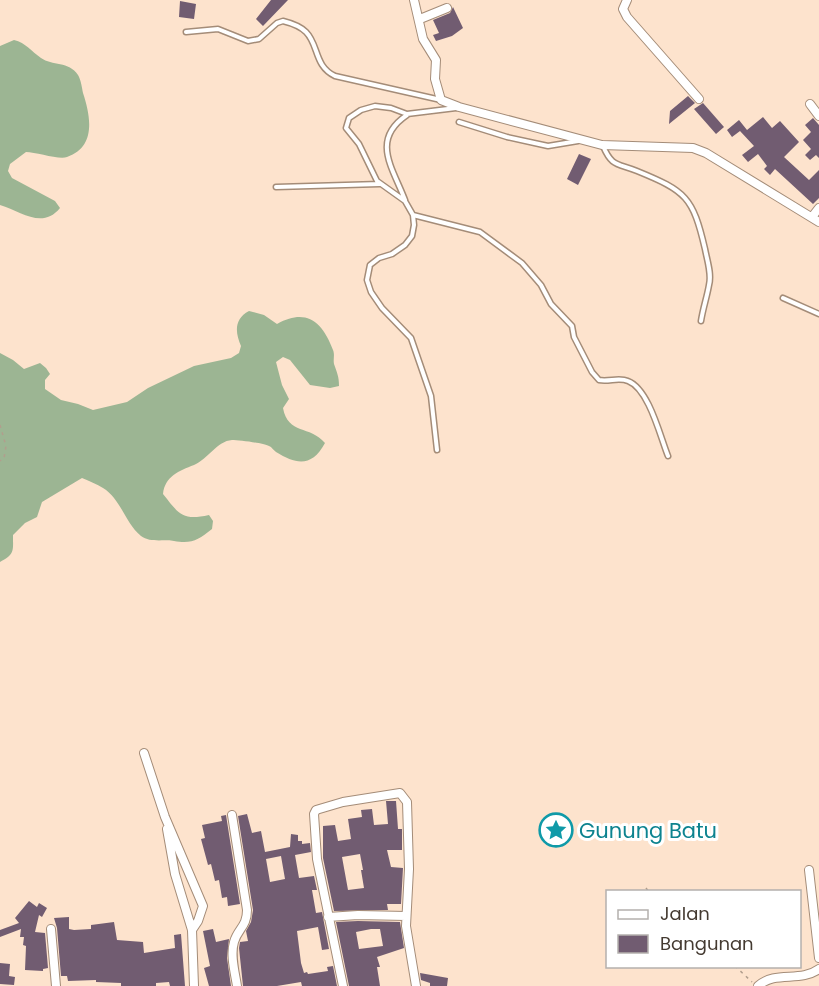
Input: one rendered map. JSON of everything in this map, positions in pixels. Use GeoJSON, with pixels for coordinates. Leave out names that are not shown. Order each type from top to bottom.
{"type":"FeatureCollection","features":[{"type":"Feature","properties":{"kind":"street"},"geometry":{"type":"LineString","coordinates":[[414,0],[423,39],[436,60],[435,79],[441,100],[459,107],[602,145],[693,148],[706,153],[816,220],[819,208]]}},
{"type":"Feature","properties":{"kind":"street"},"geometry":{"type":"LineString","coordinates":[[627,0],[623,9],[627,17],[699,99]]}},
{"type":"Feature","properties":{"kind":"street"},"geometry":{"type":"LineString","coordinates":[[420,19],[447,8]]}},
{"type":"Feature","properties":{"kind":"street"},"geometry":{"type":"LineString","coordinates":[[810,104],[819,116]]}},
{"type":"Feature","properties":{"kind":"street"},"geometry":{"type":"LineString","coordinates":[[144,753],[165,817],[202,906],[198,921],[192,930]]}},
{"type":"Feature","properties":{"kind":"street"},"geometry":{"type":"LineString","coordinates":[[343,986],[317,859],[314,814],[316,810],[343,802],[400,793],[407,802],[408,813],[409,869],[406,916],[416,986]]}},
{"type":"Feature","properties":{"kind":"street"},"geometry":{"type":"LineString","coordinates":[[232,815],[247,910],[246,923],[235,939],[232,949],[237,986]]}},
{"type":"Feature","properties":{"kind":"street"},"geometry":{"type":"LineString","coordinates":[[165,817],[175,874],[192,930],[194,986]]}},
{"type":"Feature","properties":{"kind":"street"},"geometry":{"type":"LineString","coordinates":[[809,870],[819,958]]}},
{"type":"Feature","properties":{"kind":"street"},"geometry":{"type":"LineString","coordinates":[[328,917],[406,916]]}},
{"type":"Feature","properties":{"kind":"street"},"geometry":{"type":"LineString","coordinates":[[51,929],[56,986]]}},
{"type":"Feature","properties":{"kind":"street"},"geometry":{"type":"LineString","coordinates":[[757,986],[773,977],[805,976],[819,969]]}},
{"type":"Feature","properties":{"kind":"lane"},"geometry":{"type":"LineString","coordinates":[[186,32],[218,29],[248,41],[259,39],[277,23],[283,21],[305,31],[327,72],[335,76],[441,100]]}},
{"type":"Feature","properties":{"kind":"lane"},"geometry":{"type":"LineString","coordinates":[[405,201],[380,184],[372,173],[359,144],[346,128],[349,118],[361,110],[375,106],[391,108],[407,114],[459,107]]}},
{"type":"Feature","properties":{"kind":"lane"},"geometry":{"type":"LineString","coordinates":[[407,114],[399,120],[385,142],[387,159],[413,215],[412,236],[405,245],[392,254],[379,258],[370,265],[368,280],[371,292],[382,308],[411,338],[431,396],[437,450]]}},
{"type":"Feature","properties":{"kind":"lane"},"geometry":{"type":"LineString","coordinates":[[459,122],[548,147],[582,140]]}},
{"type":"Feature","properties":{"kind":"lane"},"geometry":{"type":"LineString","coordinates":[[602,145],[609,159],[615,164],[660,180],[677,190],[693,206],[699,221],[710,283],[704,300],[701,321]]}},
{"type":"Feature","properties":{"kind":"lane"},"geometry":{"type":"LineString","coordinates":[[276,187],[380,184]]}},
{"type":"Feature","properties":{"kind":"lane"},"geometry":{"type":"LineString","coordinates":[[413,215],[480,232],[522,262],[541,285],[551,304],[572,326],[574,338],[592,372],[599,380],[627,380],[645,396],[668,456]]}},
{"type":"Feature","properties":{"kind":"lane"},"geometry":{"type":"LineString","coordinates":[[783,297],[819,314]]}},
{"type":"Feature","properties":{"kind":"path"},"geometry":{"type":"LineString","coordinates":[[0,425],[6,446],[4,458],[0,461]]}},
{"type":"Feature","properties":{"kind":"path"},"geometry":{"type":"LineString","coordinates":[[737,968],[757,986]]}},
{"type":"Feature","properties":{"kind":"green space"},"geometry":{"type":"Polygon","coordinates":[[[14,40],[45,60],[74,71],[80,79],[88,112],[87,139],[76,152],[63,158],[26,152],[10,164],[8,171],[12,178],[55,201],[60,208],[46,218],[31,217],[0,205],[0,46],[14,40]]]}},
{"type":"Feature","properties":{"kind":"green space"},"geometry":{"type":"Polygon","coordinates":[[[249,311],[264,315],[277,324],[296,317],[312,320],[324,331],[329,340],[334,352],[339,386],[330,388],[310,385],[290,360],[283,357],[276,362],[282,385],[289,399],[283,408],[286,417],[295,426],[319,437],[325,443],[320,451],[309,460],[297,461],[276,452],[270,446],[232,440],[222,443],[199,462],[174,475],[164,488],[163,494],[173,507],[187,516],[209,515],[213,521],[212,529],[207,533],[186,542],[152,540],[141,536],[109,493],[82,478],[42,502],[37,517],[25,523],[13,535],[12,552],[0,562],[0,353],[24,369],[40,363],[50,374],[45,380],[45,389],[61,400],[93,410],[127,402],[148,388],[194,366],[231,358],[239,353],[241,346],[237,326],[244,314],[249,311]]]}},
{"type":"Feature","properties":{"kind":"building"},"geometry":{"type":"Polygon","coordinates":[[[271,0],[288,0],[263,26],[256,19],[271,0]]]}},
{"type":"Feature","properties":{"kind":"building"},"geometry":{"type":"Polygon","coordinates":[[[180,1],[196,4],[194,19],[179,17],[180,1]]]}},
{"type":"Feature","properties":{"kind":"building"},"geometry":{"type":"Polygon","coordinates":[[[453,7],[463,28],[452,36],[436,41],[433,35],[439,33],[433,20],[450,13],[453,7]]]}},
{"type":"Feature","properties":{"kind":"building"},"geometry":{"type":"Polygon","coordinates":[[[688,96],[695,103],[669,124],[670,111],[688,96]]]}},
{"type":"Feature","properties":{"kind":"building"},"geometry":{"type":"Polygon","coordinates":[[[703,103],[724,127],[716,134],[694,109],[703,103]]]}},
{"type":"Feature","properties":{"kind":"building"},"geometry":{"type":"Polygon","coordinates":[[[763,117],[772,128],[780,121],[799,142],[784,157],[809,180],[819,170],[819,198],[813,204],[775,169],[770,175],[764,169],[767,166],[758,154],[748,162],[742,155],[754,146],[740,131],[732,137],[727,130],[739,120],[747,130],[763,117]]]}},
{"type":"Feature","properties":{"kind":"building"},"geometry":{"type":"Polygon","coordinates":[[[813,118],[819,125],[819,158],[816,155],[810,160],[805,155],[811,149],[803,140],[811,132],[805,125],[813,118]]]}},
{"type":"Feature","properties":{"kind":"building"},"geometry":{"type":"Polygon","coordinates":[[[579,154],[591,159],[578,185],[567,179],[579,154]]]}},
{"type":"Feature","properties":{"kind":"building"},"geometry":{"type":"Polygon","coordinates":[[[386,801],[396,801],[398,829],[402,829],[402,850],[387,850],[391,867],[403,868],[401,904],[387,904],[388,910],[334,911],[323,858],[323,826],[335,825],[338,841],[351,839],[348,819],[362,817],[361,810],[372,809],[374,825],[388,824],[386,801]],[[360,854],[342,857],[348,890],[364,888],[361,870],[363,870],[360,854]]]}},
{"type":"Feature","properties":{"kind":"building"},"geometry":{"type":"Polygon","coordinates":[[[247,814],[252,833],[261,831],[265,852],[290,847],[291,834],[298,835],[298,841],[302,841],[302,844],[310,843],[311,852],[295,855],[299,878],[314,876],[317,890],[312,890],[316,913],[322,912],[329,949],[322,950],[318,927],[297,931],[301,963],[304,973],[308,974],[328,971],[327,967],[333,966],[337,986],[302,986],[301,982],[277,986],[243,986],[239,948],[240,942],[248,941],[246,931],[251,922],[253,910],[238,816],[247,814]],[[281,856],[266,859],[270,882],[285,879],[281,856]]]}},
{"type":"Feature","properties":{"kind":"building"},"geometry":{"type":"Polygon","coordinates":[[[226,815],[240,904],[228,906],[227,897],[222,898],[219,880],[215,881],[211,864],[208,865],[201,839],[205,838],[202,825],[222,821],[221,816],[226,815]]]}},
{"type":"Feature","properties":{"kind":"building"},"geometry":{"type":"Polygon","coordinates":[[[29,901],[37,907],[39,903],[47,908],[42,917],[39,915],[35,932],[45,933],[48,968],[43,971],[25,970],[26,946],[23,945],[24,937],[20,937],[21,929],[0,937],[0,930],[19,923],[15,918],[29,901]]]}},
{"type":"Feature","properties":{"kind":"building"},"geometry":{"type":"Polygon","coordinates":[[[69,917],[69,929],[74,930],[91,929],[91,925],[114,922],[117,940],[143,942],[144,953],[175,948],[174,935],[181,934],[185,986],[170,986],[169,982],[156,983],[156,986],[121,986],[121,983],[96,982],[96,980],[68,981],[67,976],[61,976],[54,918],[69,917]]]}},
{"type":"Feature","properties":{"kind":"building"},"geometry":{"type":"Polygon","coordinates":[[[336,922],[400,922],[404,948],[377,957],[380,967],[377,967],[380,986],[349,986],[336,922]],[[380,929],[356,932],[359,949],[383,946],[380,929]]]}},
{"type":"Feature","properties":{"kind":"building"},"geometry":{"type":"Polygon","coordinates":[[[213,929],[216,942],[229,939],[227,958],[231,986],[209,986],[204,968],[210,966],[203,931],[213,929]]]}},
{"type":"Feature","properties":{"kind":"building"},"geometry":{"type":"Polygon","coordinates":[[[0,963],[10,964],[9,976],[15,977],[14,985],[0,984],[0,963]]]}},
{"type":"Feature","properties":{"kind":"building"},"geometry":{"type":"Polygon","coordinates":[[[420,973],[448,978],[447,986],[430,986],[430,983],[421,980],[420,973]]]}},
{"type":"Feature","properties":{"kind":"place","name":"Gunung Batu"},"geometry":{"type":"Point","coordinates":[556,830]}}]}
